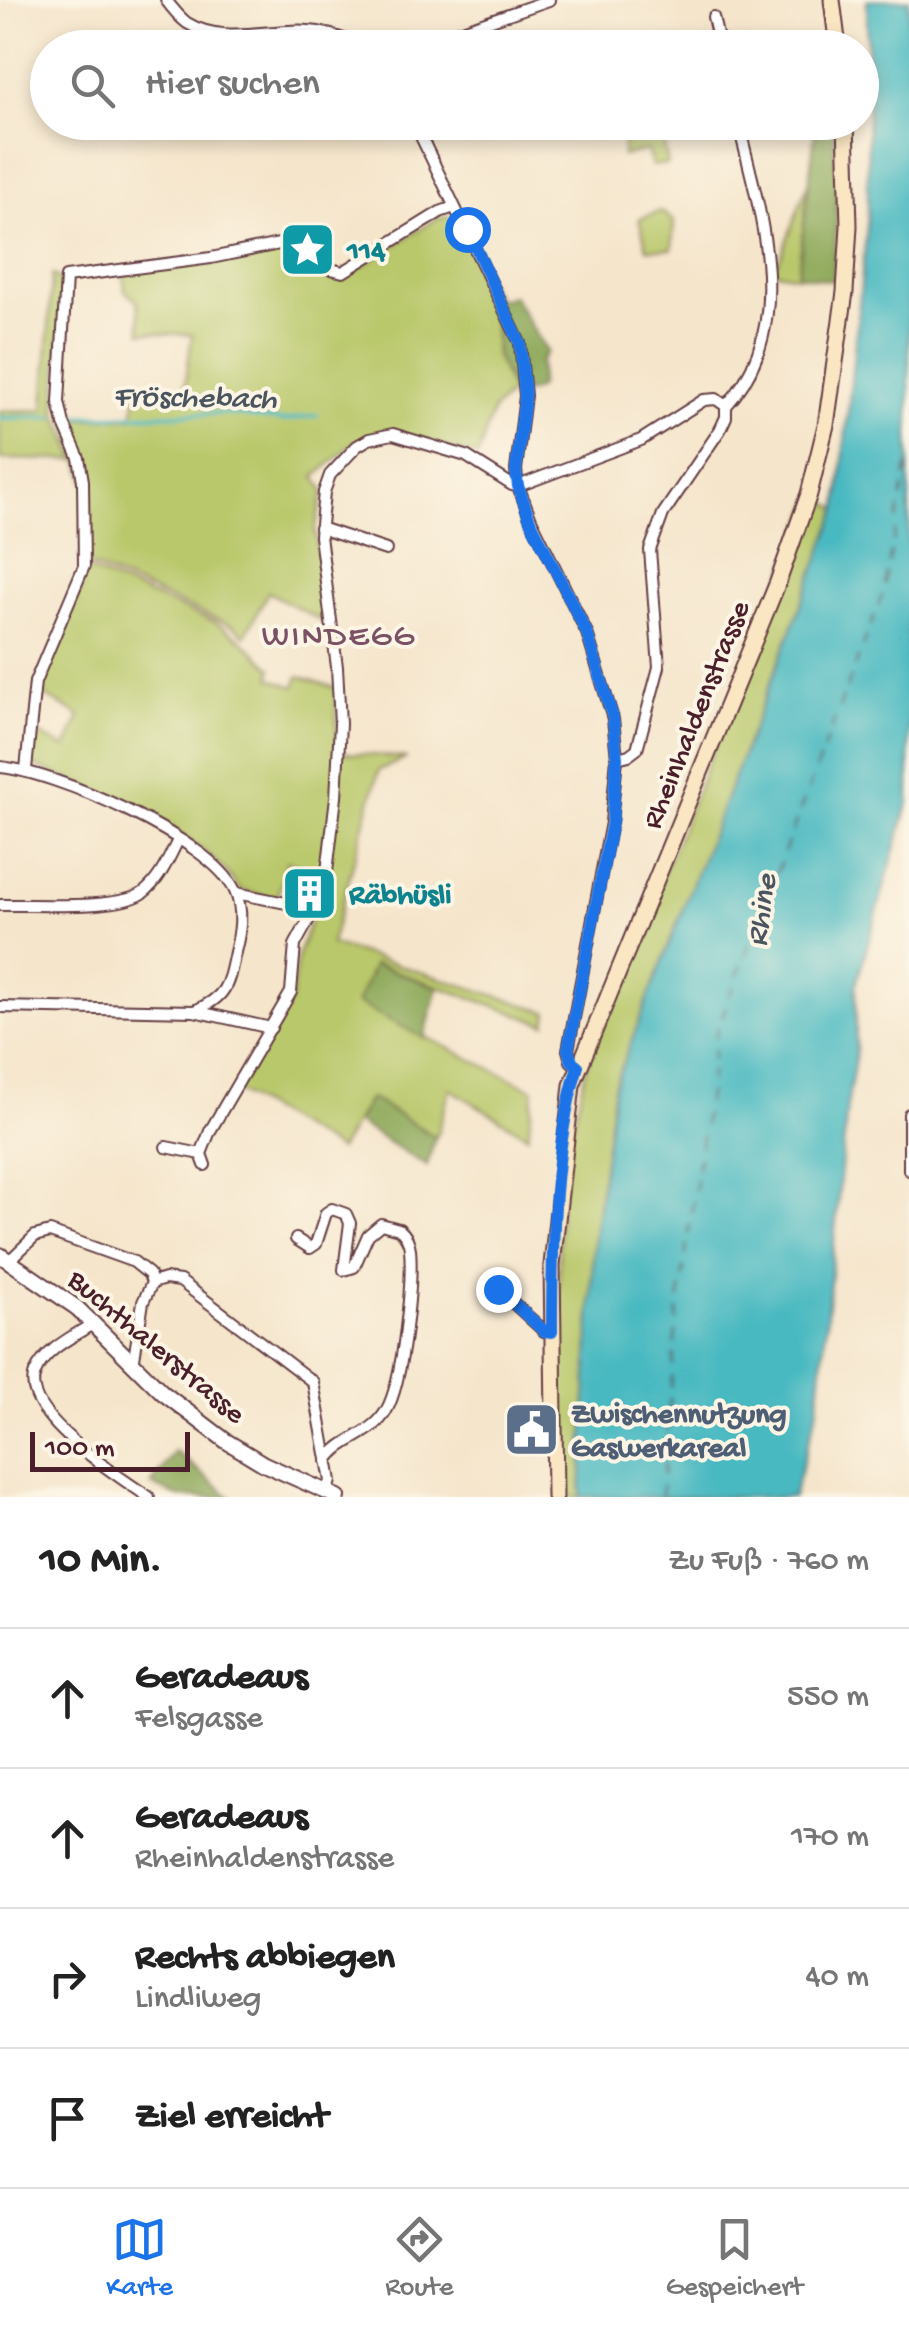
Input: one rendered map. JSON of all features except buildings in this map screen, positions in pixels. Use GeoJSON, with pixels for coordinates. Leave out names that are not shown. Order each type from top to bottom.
{"type":"FeatureCollection","features":[{"type":"Feature","properties":{"kind":"main road"},"geometry":{"type":"LineString","coordinates":[[832,0],[836,30]]}},
{"type":"Feature","properties":{"kind":"main road","name":"Rheinhaldenstrasse"},"geometry":{"type":"LineString","coordinates":[[554,1497],[552,1265],[568,1103],[578,1066],[778,582],[809,494],[829,406],[845,292],[847,140]]}},
{"type":"Feature","properties":{"kind":"street"},"geometry":{"type":"LineString","coordinates":[[166,0],[184,21],[206,30]]}},
{"type":"Feature","properties":{"kind":"street"},"geometry":{"type":"LineString","coordinates":[[462,30],[549,0]]}},
{"type":"Feature","properties":{"kind":"street"},"geometry":{"type":"LineString","coordinates":[[713,17],[716,30]]}},
{"type":"Feature","properties":{"kind":"street"},"geometry":{"type":"LineString","coordinates":[[422,140],[520,343],[525,396],[516,470],[518,486],[530,520],[587,633],[613,718],[617,758],[612,822],[568,1050],[578,1066]]}},
{"type":"Feature","properties":{"kind":"street"},"geometry":{"type":"LineString","coordinates":[[617,758],[630,756],[637,748],[659,668],[650,550],[662,514],[720,430],[726,406],[752,363],[768,315],[766,257],[743,140]]}},
{"type":"Feature","properties":{"kind":"street"},"geometry":{"type":"LineString","coordinates":[[26,770],[35,682],[84,566],[83,482],[60,402],[66,277],[211,258],[289,242],[327,268],[343,272],[454,207]]}},
{"type":"Feature","properties":{"kind":"street"},"geometry":{"type":"LineString","coordinates":[[166,1146],[203,1160],[210,1131],[290,992],[296,945],[316,909],[331,848],[340,724],[320,528],[330,476],[357,446],[393,434],[466,456],[518,486],[640,440],[704,400],[716,399],[726,406]]}},
{"type":"Feature","properties":{"kind":"street"},"geometry":{"type":"LineString","coordinates":[[320,528],[386,550]]}},
{"type":"Feature","properties":{"kind":"street"},"geometry":{"type":"LineString","coordinates":[[0,768],[58,779],[132,812],[206,860],[236,894],[242,925],[228,986],[215,1002],[194,1011]]}},
{"type":"Feature","properties":{"kind":"street"},"geometry":{"type":"LineString","coordinates":[[0,905],[122,902],[143,892],[160,875],[178,840]]}},
{"type":"Feature","properties":{"kind":"street"},"geometry":{"type":"LineString","coordinates":[[236,894],[316,909]]}},
{"type":"Feature","properties":{"kind":"street"},"geometry":{"type":"LineString","coordinates":[[0,1007],[194,1011],[271,1028]]}},
{"type":"Feature","properties":{"kind":"street"},"geometry":{"type":"LineString","coordinates":[[909,1114],[909,1170]]}},
{"type":"Feature","properties":{"kind":"street"},"geometry":{"type":"LineString","coordinates":[[296,1239],[310,1248],[316,1244],[326,1213],[332,1209],[346,1214],[350,1223],[344,1270],[354,1267],[368,1235],[381,1224],[399,1228],[410,1247],[397,1385],[387,1411],[376,1426],[333,1451],[327,1461]]}},
{"type":"Feature","properties":{"kind":"street"},"geometry":{"type":"LineString","coordinates":[[5,1258],[34,1236],[50,1232],[134,1262],[149,1274],[152,1283],[142,1302],[133,1364]]}},
{"type":"Feature","properties":{"kind":"street","name":"Buchthalerstrasse"},"geometry":{"type":"LineString","coordinates":[[5,1258],[94,1324],[163,1393],[226,1441],[264,1464],[332,1494]]}},
{"type":"Feature","properties":{"kind":"street"},"geometry":{"type":"LineString","coordinates":[[152,1283],[180,1281],[313,1382],[332,1494]]}},
{"type":"Feature","properties":{"kind":"street"},"geometry":{"type":"LineString","coordinates":[[498,1289],[544,1331],[552,1332]]}},
{"type":"Feature","properties":{"kind":"street"},"geometry":{"type":"LineString","coordinates":[[94,1324],[62,1343],[43,1361],[35,1374],[37,1402],[94,1458],[149,1497]]}},
{"type":"Feature","properties":{"kind":"green space"},"geometry":{"type":"Polygon","coordinates":[[[623,140],[663,140],[668,164],[652,166],[647,150],[623,156],[623,140]]]}},
{"type":"Feature","properties":{"kind":"green space"},"geometry":{"type":"Polygon","coordinates":[[[814,140],[834,140],[837,203],[834,281],[798,275],[814,140]]]}},
{"type":"Feature","properties":{"kind":"green space"},"geometry":{"type":"Polygon","coordinates":[[[809,180],[798,276],[771,271],[781,256],[809,180]]]}},
{"type":"Feature","properties":{"kind":"green space"},"geometry":{"type":"Polygon","coordinates":[[[661,211],[674,221],[672,249],[647,249],[639,219],[661,211]]]}},
{"type":"Feature","properties":{"kind":"green space"},"geometry":{"type":"Polygon","coordinates":[[[449,216],[459,222],[487,280],[481,284],[493,311],[496,355],[512,392],[493,410],[478,456],[386,431],[353,443],[315,477],[324,490],[315,530],[327,624],[268,592],[245,636],[235,627],[87,564],[87,486],[66,419],[133,417],[137,388],[184,394],[192,335],[141,332],[138,302],[125,291],[123,273],[285,246],[342,276],[436,219],[449,216]]]}},
{"type":"Feature","properties":{"kind":"green space"},"geometry":{"type":"Polygon","coordinates":[[[52,275],[62,279],[56,411],[76,460],[0,459],[0,411],[44,410],[52,275]]]}},
{"type":"Feature","properties":{"kind":"green space"},"geometry":{"type":"Polygon","coordinates":[[[487,280],[497,300],[513,296],[547,352],[541,360],[539,387],[530,392],[513,392],[496,355],[494,311],[481,283],[487,280]]]}},
{"type":"Feature","properties":{"kind":"green space"},"geometry":{"type":"Polygon","coordinates":[[[814,495],[838,509],[836,520],[614,1086],[594,1237],[581,1497],[559,1497],[559,1186],[586,1068],[814,495]]]}},
{"type":"Feature","properties":{"kind":"green space"},"geometry":{"type":"Polygon","coordinates":[[[87,569],[215,622],[272,668],[270,678],[295,687],[299,676],[336,688],[337,752],[407,758],[379,770],[331,944],[548,1012],[546,1024],[374,964],[357,1003],[534,1090],[528,1136],[450,1089],[436,1137],[370,1098],[339,1150],[236,1091],[291,1000],[298,954],[329,873],[287,861],[277,899],[240,890],[222,867],[173,829],[116,799],[31,764],[33,731],[66,748],[80,716],[38,692],[87,569]]]}},
{"type":"Feature","properties":{"kind":"green space"},"geometry":{"type":"Polygon","coordinates":[[[374,964],[438,987],[424,1038],[357,1003],[374,964]]]}},
{"type":"Feature","properties":{"kind":"green space"},"geometry":{"type":"Polygon","coordinates":[[[370,1098],[435,1137],[427,1166],[356,1122],[370,1098]]]}},
{"type":"Feature","properties":{"kind":"green space"},"geometry":{"type":"Polygon","coordinates":[[[175,1451],[230,1497],[181,1497],[151,1485],[175,1451]]]}},
{"type":"Feature","properties":{"kind":"water","name":"Rhine"},"geometry":{"type":"Polygon","coordinates":[[[867,0],[909,0],[909,801],[856,985],[856,1054],[847,1107],[818,1408],[793,1497],[581,1497],[594,1237],[614,1086],[838,509],[868,216],[868,140],[879,140],[879,30],[867,30],[867,0]]]}},
{"type":"Feature","properties":{"kind":"waterway","name":"Fröschebach"},"geometry":{"type":"LineString","coordinates":[[72,417],[223,413],[283,421],[317,415]]}},
{"type":"Feature","properties":{"kind":"waterway","name":"Fröschebach"},"geometry":{"type":"LineString","coordinates":[[0,418],[54,417]]}},
{"type":"Feature","properties":{"kind":"ferry route"},"geometry":{"type":"LineString","coordinates":[[661,1497],[678,1310],[717,1029],[883,593],[909,458]]}},
{"type":"Feature","properties":{"kind":"place","name":"114"},"geometry":{"type":"Point","coordinates":[308,249]}},
{"type":"Feature","properties":{"kind":"place","name":"Räbhüsli"},"geometry":{"type":"Point","coordinates":[310,893]}},
{"type":"Feature","properties":{"kind":"place","name":"Zwischennutzung Gaswerkareal"},"geometry":{"type":"Point","coordinates":[532,1429]}},
{"type":"Feature","properties":{"kind":"district","name":"WINDEGG"},"geometry":{"type":"Point","coordinates":[339,633]}},
{"type":"Feature","properties":{"kind":"route"},"geometry":{"type":"LineString","coordinates":[[467,229],[520,343],[525,396],[516,470],[518,486],[602,673],[613,718],[617,758],[612,822],[568,1050],[578,1066],[568,1103],[559,1186],[552,1265],[552,1332],[544,1331],[498,1289]]}}]}
